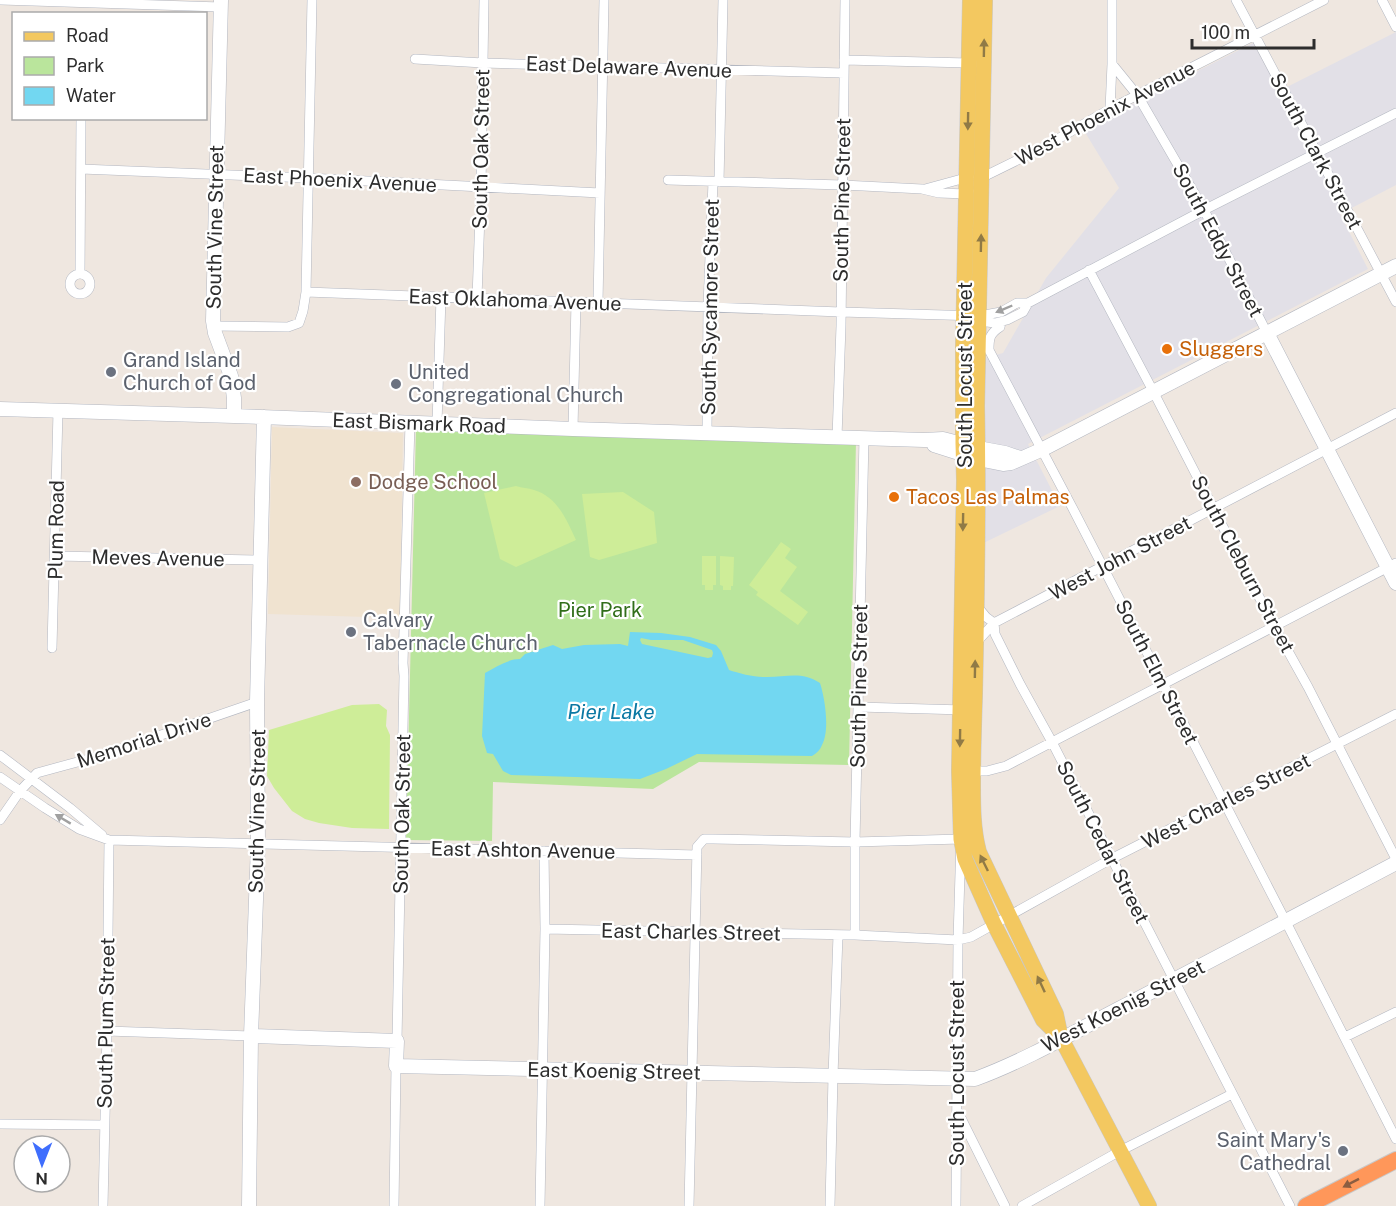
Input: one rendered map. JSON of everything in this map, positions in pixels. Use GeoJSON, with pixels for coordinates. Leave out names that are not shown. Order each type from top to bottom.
{"type":"FeatureCollection","features":[{"type":"Feature","properties":{"kind":"highway"},"geometry":{"type":"LineString","coordinates":[[1306,1206],[1396,1160]]}},
{"type":"Feature","properties":{"kind":"main road","name":"South Locust Street"},"geometry":{"type":"LineString","coordinates":[[970,0],[969,63],[975,177],[967,194],[972,316]]}},
{"type":"Feature","properties":{"kind":"main road","name":"South Locust Street"},"geometry":{"type":"LineString","coordinates":[[986,0],[975,177],[972,316],[970,451],[977,606],[976,643],[959,771],[961,839],[965,859],[994,924],[1043,1020],[1061,1038]]}},
{"type":"Feature","properties":{"kind":"main road","name":"South Locust Street"},"geometry":{"type":"LineString","coordinates":[[970,451],[964,480],[967,710],[973,771],[974,823],[979,852],[1056,1014],[1061,1038]]}},
{"type":"Feature","properties":{"kind":"main road"},"geometry":{"type":"LineString","coordinates":[[1061,1038],[1149,1206]]}},
{"type":"Feature","properties":{"kind":"street"},"geometry":{"type":"LineString","coordinates":[[1,0],[221,4]]}},
{"type":"Feature","properties":{"kind":"street"},"geometry":{"type":"LineString","coordinates":[[214,326],[288,327],[299,323],[303,311],[306,292],[312,0]]}},
{"type":"Feature","properties":{"kind":"street","name":"South Oak Street"},"geometry":{"type":"LineString","coordinates":[[477,298],[484,0]]}},
{"type":"Feature","properties":{"kind":"street"},"geometry":{"type":"LineString","coordinates":[[598,303],[604,0]]}},
{"type":"Feature","properties":{"kind":"street","name":"South Sycamore Street"},"geometry":{"type":"LineString","coordinates":[[707,433],[708,306],[716,182],[723,0]]}},
{"type":"Feature","properties":{"kind":"street","name":"South Pine Street"},"geometry":{"type":"LineString","coordinates":[[837,437],[845,0]]}},
{"type":"Feature","properties":{"kind":"street"},"geometry":{"type":"LineString","coordinates":[[1110,110],[1112,0]]}},
{"type":"Feature","properties":{"kind":"street","name":"South Clark Street"},"geometry":{"type":"LineString","coordinates":[[1236,0],[1396,302]]}},
{"type":"Feature","properties":{"kind":"street","name":"West Phoenix Avenue"},"geometry":{"type":"LineString","coordinates":[[922,189],[975,177],[1042,148],[1110,110],[1324,0]]}},
{"type":"Feature","properties":{"kind":"street"},"geometry":{"type":"LineString","coordinates":[[1382,0],[1396,27]]}},
{"type":"Feature","properties":{"kind":"street","name":"South Vine Street"},"geometry":{"type":"LineString","coordinates":[[221,4],[214,326],[221,353],[231,376],[234,416]]}},
{"type":"Feature","properties":{"kind":"street","name":"East Delaware Avenue"},"geometry":{"type":"LineString","coordinates":[[414,59],[844,73]]}},
{"type":"Feature","properties":{"kind":"street"},"geometry":{"type":"LineString","coordinates":[[844,60],[969,63]]}},
{"type":"Feature","properties":{"kind":"street","name":"South Eddy Street"},"geometry":{"type":"LineString","coordinates":[[1112,64],[1138,96],[1204,210],[1327,449],[1392,565],[1396,583]]}},
{"type":"Feature","properties":{"kind":"street"},"geometry":{"type":"LineString","coordinates":[[972,316],[1001,312],[1017,303],[1028,303],[1204,210],[1396,113]]}},
{"type":"Feature","properties":{"kind":"street"},"geometry":{"type":"LineString","coordinates":[[80,274],[81,120]]}},
{"type":"Feature","properties":{"kind":"street","name":"East Phoenix Avenue"},"geometry":{"type":"LineString","coordinates":[[81,169],[600,193]]}},
{"type":"Feature","properties":{"kind":"street"},"geometry":{"type":"LineString","coordinates":[[668,180],[843,185]]}},
{"type":"Feature","properties":{"kind":"street","name":"West Phoenix Avenue"},"geometry":{"type":"LineString","coordinates":[[843,185],[967,194]]}},
{"type":"Feature","properties":{"kind":"street","name":"East Bismark Road"},"geometry":{"type":"LineString","coordinates":[[0,409],[943,439],[1003,464],[1011,463],[1043,449],[1396,266]]}},
{"type":"Feature","properties":{"kind":"street","name":"South Cleburn Street"},"geometry":{"type":"LineString","coordinates":[[1089,270],[1308,687],[1396,861]]}},
{"type":"Feature","properties":{"kind":"street","name":"East Oklahoma Avenue"},"geometry":{"type":"LineString","coordinates":[[306,292],[972,316]]}},
{"type":"Feature","properties":{"kind":"street"},"geometry":{"type":"LineString","coordinates":[[438,424],[441,297]]}},
{"type":"Feature","properties":{"kind":"street"},"geometry":{"type":"LineString","coordinates":[[573,429],[576,302]]}},
{"type":"Feature","properties":{"kind":"street"},"geometry":{"type":"LineString","coordinates":[[972,316],[987,322],[1000,322],[1023,312],[1028,303]]}},
{"type":"Feature","properties":{"kind":"street","name":"South Elm Street"},"geometry":{"type":"LineString","coordinates":[[1000,322],[1000,327],[992,332],[989,338],[989,351],[1043,449],[1345,1037]]}},
{"type":"Feature","properties":{"kind":"street","name":"Plum Road"},"geometry":{"type":"LineString","coordinates":[[52,648],[58,411]]}},
{"type":"Feature","properties":{"kind":"street","name":"West John Street"},"geometry":{"type":"LineString","coordinates":[[976,643],[994,623],[1396,413]]}},
{"type":"Feature","properties":{"kind":"street","name":"South Vine Street"},"geometry":{"type":"LineString","coordinates":[[249,1206],[251,1036],[258,845],[258,702],[264,417]]}},
{"type":"Feature","properties":{"kind":"street","name":"South Oak Street"},"geometry":{"type":"LineString","coordinates":[[394,1206],[403,663],[410,423]]}},
{"type":"Feature","properties":{"kind":"street","name":"South Pine Street"},"geometry":{"type":"LineString","coordinates":[[855,935],[864,438]]}},
{"type":"Feature","properties":{"kind":"street","name":"Meves Avenue"},"geometry":{"type":"LineString","coordinates":[[55,556],[262,560]]}},
{"type":"Feature","properties":{"kind":"street"},"geometry":{"type":"LineString","coordinates":[[973,771],[987,771],[1006,766],[1392,565]]}},
{"type":"Feature","properties":{"kind":"street","name":"South Cedar Street"},"geometry":{"type":"LineString","coordinates":[[977,606],[994,623],[995,634],[1015,675],[1053,742],[1232,1094]]}},
{"type":"Feature","properties":{"kind":"street","name":"Memorial Drive"},"geometry":{"type":"LineString","coordinates":[[20,791],[37,773],[103,755],[258,702]]}},
{"type":"Feature","properties":{"kind":"street"},"geometry":{"type":"LineString","coordinates":[[858,707],[967,710]]}},
{"type":"Feature","properties":{"kind":"street","name":"West Charles Street"},"geometry":{"type":"LineString","coordinates":[[958,940],[971,937],[1112,859],[1396,714]]}},
{"type":"Feature","properties":{"kind":"street"},"geometry":{"type":"LineString","coordinates":[[0,755],[109,840]]}},
{"type":"Feature","properties":{"kind":"street"},"geometry":{"type":"LineString","coordinates":[[0,777],[20,791],[0,820]]}},
{"type":"Feature","properties":{"kind":"street","name":"East Ashton Avenue"},"geometry":{"type":"LineString","coordinates":[[20,791],[79,829],[109,840],[697,855]]}},
{"type":"Feature","properties":{"kind":"street"},"geometry":{"type":"LineString","coordinates":[[689,1206],[697,847],[704,839],[855,842],[961,839]]}},
{"type":"Feature","properties":{"kind":"street","name":"South Locust Street"},"geometry":{"type":"LineString","coordinates":[[956,1206],[961,839]]}},
{"type":"Feature","properties":{"kind":"street","name":"South Plum Street"},"geometry":{"type":"LineString","coordinates":[[103,1206],[109,840]]}},
{"type":"Feature","properties":{"kind":"street"},"geometry":{"type":"LineString","coordinates":[[540,1206],[545,928],[544,851]]}},
{"type":"Feature","properties":{"kind":"street","name":"West Koenig Street"},"geometry":{"type":"LineString","coordinates":[[833,1076],[957,1080],[975,1079],[997,1071],[1286,922],[1396,861]]}},
{"type":"Feature","properties":{"kind":"street","name":"East Charles Street"},"geometry":{"type":"LineString","coordinates":[[545,928],[855,935]]}},
{"type":"Feature","properties":{"kind":"street"},"geometry":{"type":"LineString","coordinates":[[830,1206],[838,935]]}},
{"type":"Feature","properties":{"kind":"street"},"geometry":{"type":"LineString","coordinates":[[855,935],[958,940]]}},
{"type":"Feature","properties":{"kind":"street"},"geometry":{"type":"LineString","coordinates":[[1396,1012],[1345,1037],[1396,1139]]}},
{"type":"Feature","properties":{"kind":"street"},"geometry":{"type":"LineString","coordinates":[[107,1031],[397,1041]]}},
{"type":"Feature","properties":{"kind":"street","name":"East Koenig Street"},"geometry":{"type":"LineString","coordinates":[[396,1066],[833,1076]]}},
{"type":"Feature","properties":{"kind":"street"},"geometry":{"type":"LineString","coordinates":[[1022,1206],[1120,1151],[1232,1094],[1290,1206]]}},
{"type":"Feature","properties":{"kind":"street"},"geometry":{"type":"LineString","coordinates":[[957,1110],[1005,1206]]}},
{"type":"Feature","properties":{"kind":"street"},"geometry":{"type":"LineString","coordinates":[[0,1124],[104,1125]]}},
{"type":"Feature","properties":{"kind":"shaded area"},"geometry":{"type":"Polygon","coordinates":[[[1396,32],[1396,185],[1340,214],[1368,269],[1028,444],[1060,506],[969,550],[970,362],[1003,353],[1046,278],[1119,188],[1083,129],[1253,43],[1279,91],[1396,32]]]}},
{"type":"Feature","properties":{"kind":"shaded area"},"geometry":{"type":"Polygon","coordinates":[[[272,427],[403,433],[400,618],[268,614],[272,427]]]}},
{"type":"Feature","properties":{"kind":"green space","name":"Pier Park"},"geometry":{"type":"Polygon","coordinates":[[[416,428],[856,441],[849,765],[699,762],[653,789],[493,782],[492,841],[406,840],[416,428]]]}},
{"type":"Feature","properties":{"kind":"green space"},"geometry":{"type":"Polygon","coordinates":[[[516,486],[534,490],[549,498],[561,511],[576,540],[516,567],[500,559],[484,493],[516,486]]]}},
{"type":"Feature","properties":{"kind":"green space"},"geometry":{"type":"Polygon","coordinates":[[[623,492],[654,512],[657,543],[599,560],[590,557],[582,494],[623,492]]]}},
{"type":"Feature","properties":{"kind":"green space"},"geometry":{"type":"Polygon","coordinates":[[[781,542],[791,549],[785,558],[797,567],[780,591],[808,612],[798,625],[756,595],[758,592],[749,585],[781,542]]]}},
{"type":"Feature","properties":{"kind":"green space"},"geometry":{"type":"Polygon","coordinates":[[[702,556],[716,556],[716,585],[713,585],[713,590],[705,590],[705,585],[702,585],[702,556]]]}},
{"type":"Feature","properties":{"kind":"green space"},"geometry":{"type":"Polygon","coordinates":[[[720,556],[734,557],[731,590],[723,590],[723,586],[720,585],[720,556]]]}},
{"type":"Feature","properties":{"kind":"green space"},"geometry":{"type":"Polygon","coordinates":[[[379,704],[387,710],[386,726],[390,735],[389,829],[352,828],[319,823],[305,819],[292,811],[267,776],[269,730],[352,705],[379,704]]]}},
{"type":"Feature","properties":{"kind":"water","name":"Pier Lake"},"geometry":{"type":"Polygon","coordinates":[[[630,632],[690,637],[716,645],[729,670],[759,677],[799,676],[813,679],[820,683],[824,697],[826,732],[821,747],[812,756],[697,754],[640,779],[511,775],[503,771],[493,754],[487,753],[482,736],[485,673],[507,662],[520,659],[525,654],[553,645],[562,649],[584,645],[620,644],[628,646],[630,632]],[[641,638],[640,640],[642,644],[708,658],[712,657],[713,653],[712,650],[683,640],[641,638]]]}},
{"type":"Feature","properties":{"kind":"place","name":"Sluggers"},"geometry":{"type":"Point","coordinates":[1167,349]}},
{"type":"Feature","properties":{"kind":"place","name":"Grand Island Church of God"},"geometry":{"type":"Point","coordinates":[111,372]}},
{"type":"Feature","properties":{"kind":"place","name":"United Congregational Church"},"geometry":{"type":"Point","coordinates":[396,384]}},
{"type":"Feature","properties":{"kind":"place","name":"Dodge School"},"geometry":{"type":"Point","coordinates":[356,482]}},
{"type":"Feature","properties":{"kind":"place","name":"Tacos Las Palmas"},"geometry":{"type":"Point","coordinates":[894,497]}},
{"type":"Feature","properties":{"kind":"place","name":"Calvary Tabernacle Church"},"geometry":{"type":"Point","coordinates":[351,632]}},
{"type":"Feature","properties":{"kind":"place","name":"Saint Mary's Cathedral"},"geometry":{"type":"Point","coordinates":[1343,1151]}}]}
